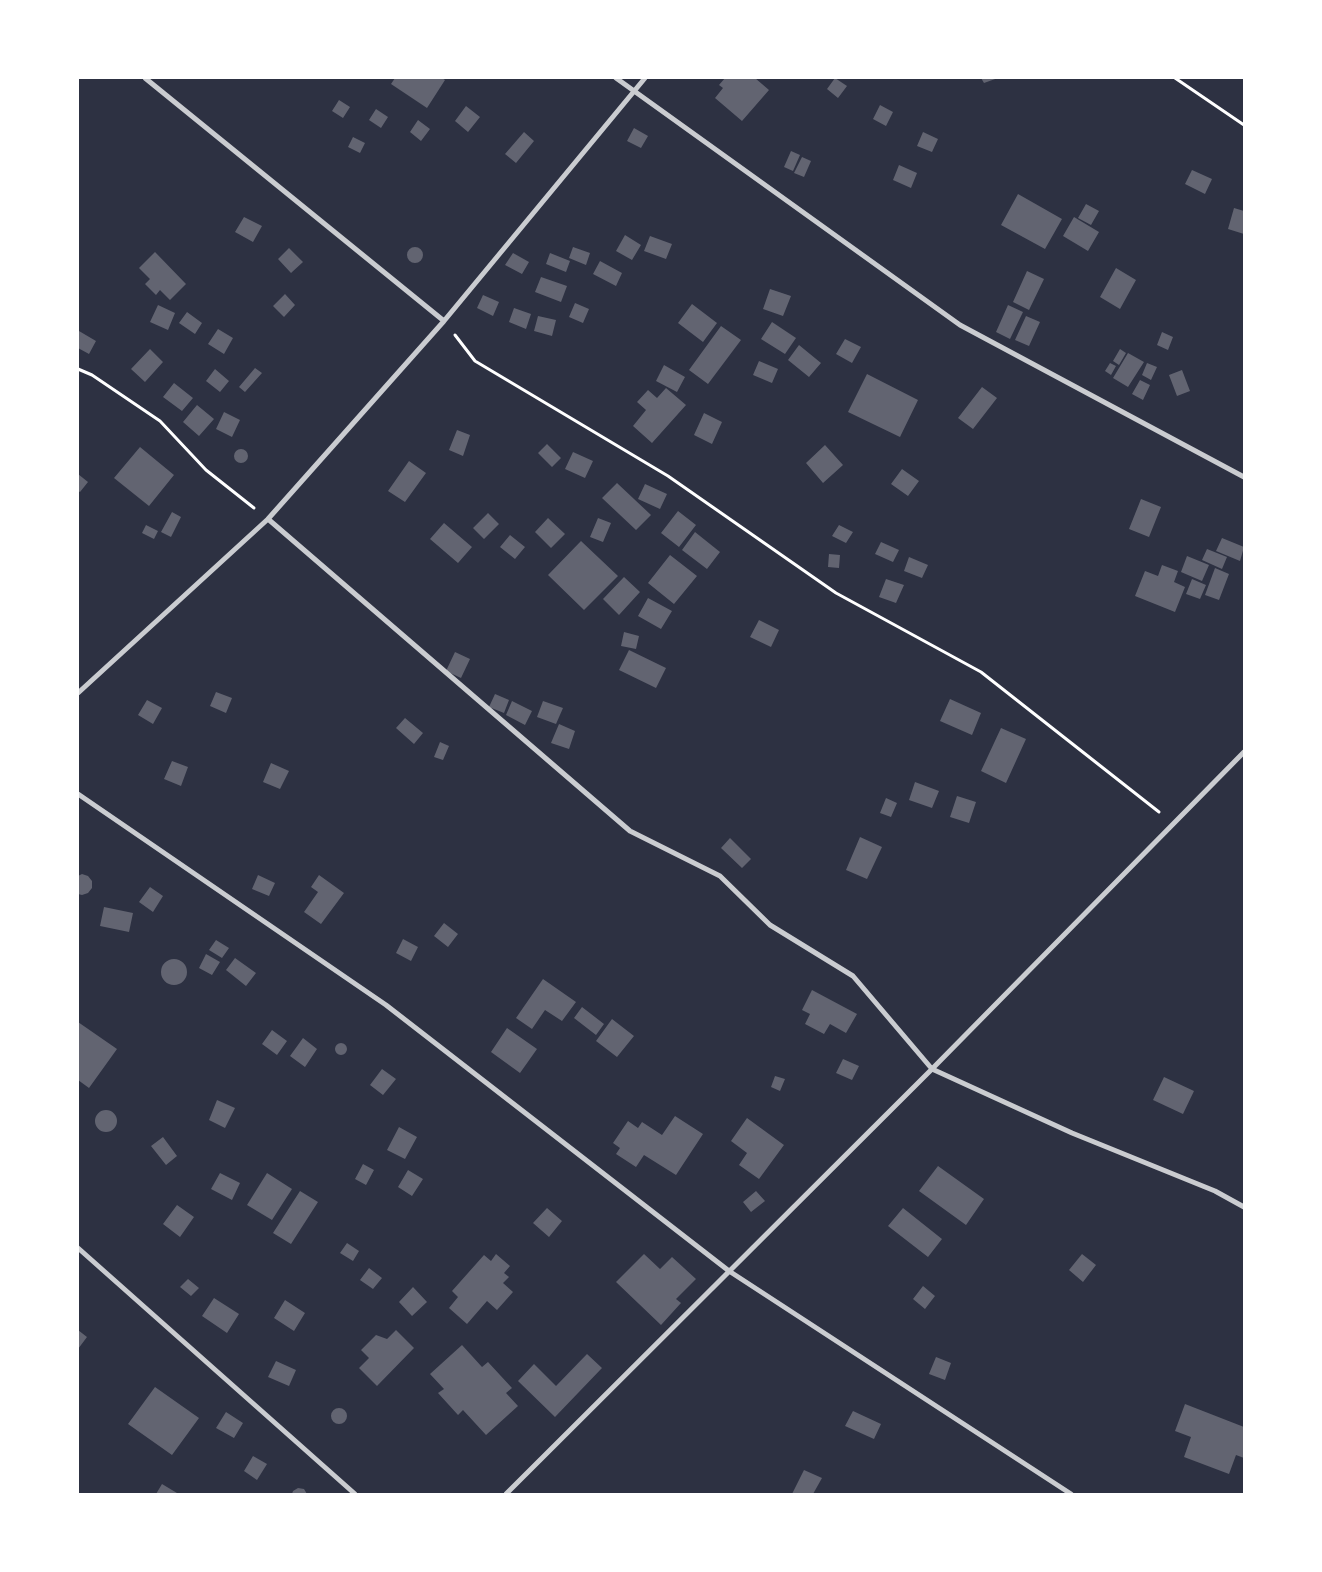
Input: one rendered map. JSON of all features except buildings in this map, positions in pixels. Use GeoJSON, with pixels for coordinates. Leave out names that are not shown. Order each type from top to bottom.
{"type":"FeatureCollection","features":[{"type":"Feature","properties":{"kind":"street"},"geometry":{"type":"LineString","coordinates":[[145,78],[444,320]]}},
{"type":"Feature","properties":{"kind":"street"},"geometry":{"type":"LineString","coordinates":[[616,78],[960,325],[1244,477]]}},
{"type":"Feature","properties":{"kind":"street"},"geometry":{"type":"LineString","coordinates":[[78,693],[268,519],[444,320],[645,78]]}},
{"type":"Feature","properties":{"kind":"street"},"geometry":{"type":"LineString","coordinates":[[268,519],[630,831],[720,876],[770,925],[853,976],[932,1069],[1072,1133],[1215,1191],[1244,1207]]}},
{"type":"Feature","properties":{"kind":"street"},"geometry":{"type":"LineString","coordinates":[[506,1494],[932,1069],[1244,752]]}},
{"type":"Feature","properties":{"kind":"street"},"geometry":{"type":"LineString","coordinates":[[78,794],[386,1005],[729,1271],[1071,1494]]}},
{"type":"Feature","properties":{"kind":"street"},"geometry":{"type":"LineString","coordinates":[[78,1248],[355,1494]]}},
{"type":"Feature","properties":{"kind":"path"},"geometry":{"type":"LineString","coordinates":[[1175,78],[1244,125]]}},
{"type":"Feature","properties":{"kind":"path"},"geometry":{"type":"LineString","coordinates":[[444,320],[475,361],[668,476],[836,593],[981,672],[1174,824]]}},
{"type":"Feature","properties":{"kind":"path"},"geometry":{"type":"LineString","coordinates":[[78,369],[92,375],[160,421],[206,470],[268,519]]}}]}
